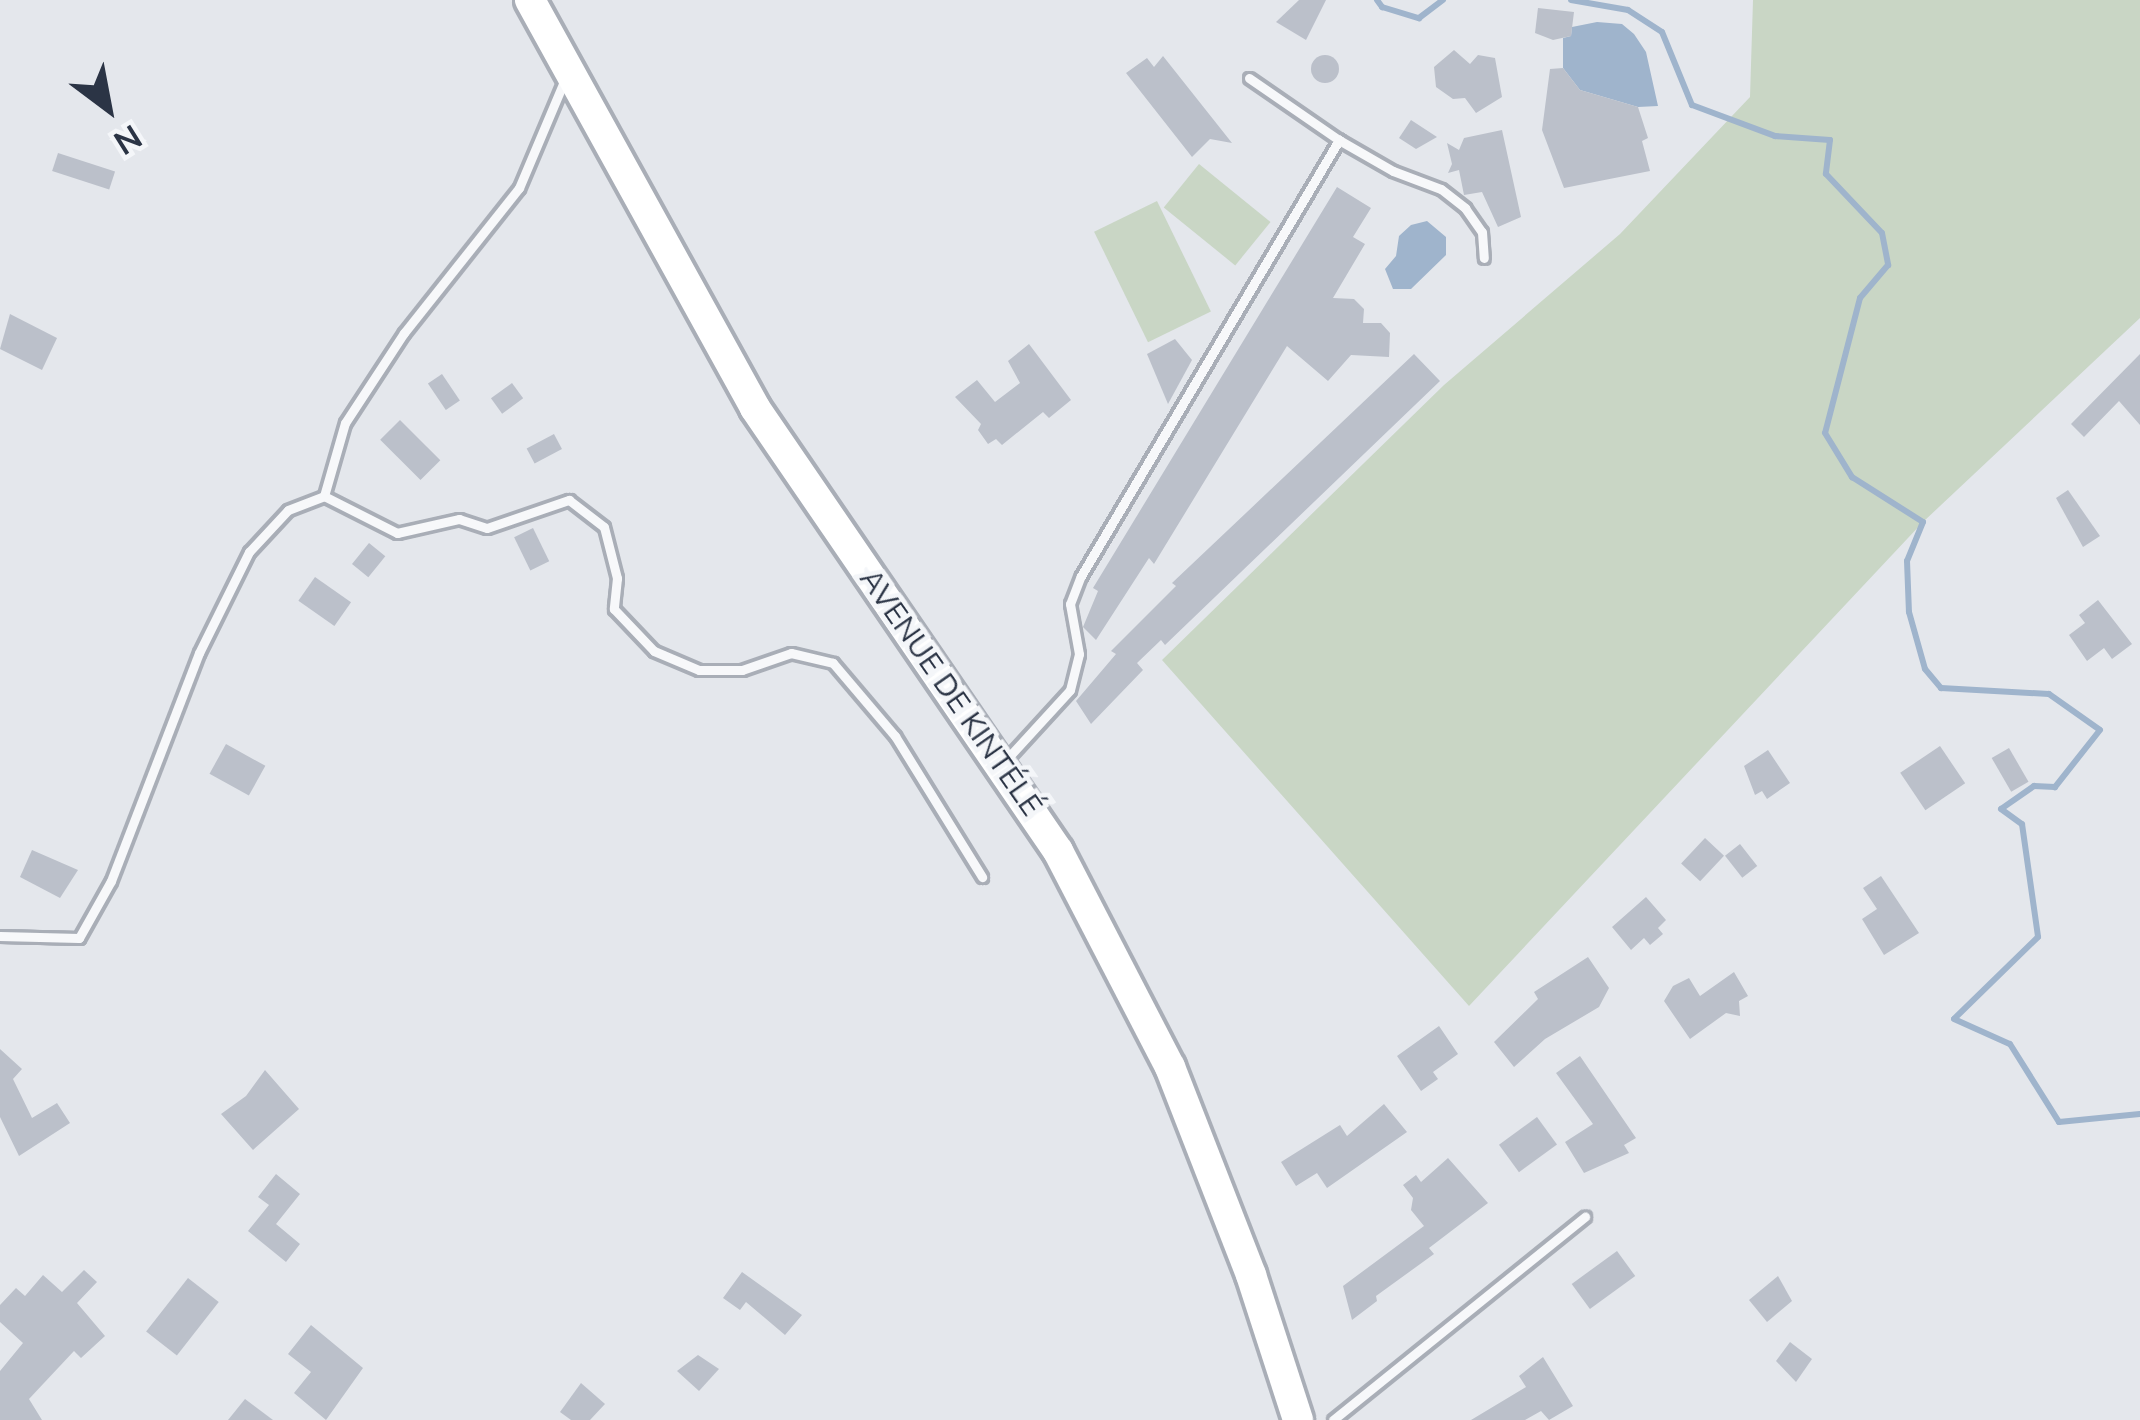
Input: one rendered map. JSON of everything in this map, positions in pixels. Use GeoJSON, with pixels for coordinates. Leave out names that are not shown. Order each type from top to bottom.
{"type":"FeatureCollection","features":[{"type":"Feature","properties":{"kind":"main road","name":"AVENUE DE KINTÉLÉ"},"geometry":{"type":"LineString","coordinates":[[530,0],[754,408],[1058,850],[1170,1067],[1252,1275],[1298,1420]]}},
{"type":"Feature","properties":{"kind":"lane"},"geometry":{"type":"LineString","coordinates":[[324,496],[344,423],[404,333],[519,188],[568,70]]}},
{"type":"Feature","properties":{"kind":"lane"},"geometry":{"type":"LineString","coordinates":[[1249,78],[1339,140],[1393,171],[1441,189],[1465,208],[1482,232],[1484,258]]}},
{"type":"Feature","properties":{"kind":"lane"},"geometry":{"type":"LineString","coordinates":[[1001,765],[1070,689],[1078,654],[1070,604],[1081,576],[1339,140]]}},
{"type":"Feature","properties":{"kind":"lane"},"geometry":{"type":"LineString","coordinates":[[0,936],[79,938],[111,880],[199,653],[249,552],[288,509],[324,496],[397,533],[459,519],[487,529],[569,500],[604,527],[617,578],[614,609],[654,651],[700,670],[742,670],[790,653],[833,663],[895,736],[982,877]]}},
{"type":"Feature","properties":{"kind":"lane"},"geometry":{"type":"LineString","coordinates":[[1333,1420],[1585,1217]]}},
{"type":"Feature","properties":{"kind":"green space"},"geometry":{"type":"Polygon","coordinates":[[[1753,0],[2140,0],[2140,318],[1923,522],[1469,1006],[1162,660],[1444,385],[1620,234],[1750,97],[1753,0]]]}},
{"type":"Feature","properties":{"kind":"green space"},"geometry":{"type":"Polygon","coordinates":[[[1199,164],[1270,222],[1235,265],[1164,208],[1199,164]]]}},
{"type":"Feature","properties":{"kind":"green space"},"geometry":{"type":"Polygon","coordinates":[[[1157,201],[1211,312],[1148,342],[1094,232],[1157,201]]]}},
{"type":"Feature","properties":{"kind":"water"},"geometry":{"type":"Polygon","coordinates":[[[1622,24],[1634,34],[1646,52],[1658,106],[1638,107],[1580,90],[1563,68],[1563,38],[1571,36],[1572,27],[1622,24]]]}},
{"type":"Feature","properties":{"kind":"water"},"geometry":{"type":"Polygon","coordinates":[[[1427,221],[1446,237],[1446,255],[1411,289],[1393,289],[1385,269],[1396,256],[1399,236],[1411,225],[1427,221]]]}},
{"type":"Feature","properties":{"kind":"building"},"geometry":{"type":"Polygon","coordinates":[[[1299,0],[1326,0],[1306,40],[1276,22],[1299,0]]]}},
{"type":"Feature","properties":{"kind":"building"},"geometry":{"type":"Polygon","coordinates":[[[1538,8],[1574,12],[1571,36],[1553,40],[1535,33],[1538,8]]]}},
{"type":"Feature","properties":{"kind":"building"},"geometry":{"type":"Polygon","coordinates":[[[1454,50],[1470,64],[1478,55],[1495,58],[1502,97],[1476,113],[1465,98],[1453,99],[1436,87],[1434,67],[1454,50]]]}},
{"type":"Feature","properties":{"kind":"building"},"geometry":{"type":"Polygon","coordinates":[[[1325,55],[1335,59],[1339,69],[1335,79],[1325,83],[1315,79],[1311,69],[1315,59],[1325,55]]]}},
{"type":"Feature","properties":{"kind":"building"},"geometry":{"type":"Polygon","coordinates":[[[1163,56],[1232,143],[1210,139],[1192,157],[1126,73],[1147,58],[1154,67],[1163,56]]]}},
{"type":"Feature","properties":{"kind":"building"},"geometry":{"type":"Polygon","coordinates":[[[1563,68],[1580,90],[1638,107],[1648,138],[1642,141],[1650,171],[1564,188],[1542,130],[1550,69],[1563,68]]]}},
{"type":"Feature","properties":{"kind":"building"},"geometry":{"type":"Polygon","coordinates":[[[1411,120],[1437,137],[1416,149],[1399,138],[1411,120]]]}},
{"type":"Feature","properties":{"kind":"building"},"geometry":{"type":"Polygon","coordinates":[[[1502,130],[1521,217],[1498,227],[1482,192],[1464,195],[1459,170],[1448,173],[1452,164],[1447,143],[1459,150],[1464,138],[1502,130]]]}},
{"type":"Feature","properties":{"kind":"building"},"geometry":{"type":"Polygon","coordinates":[[[58,153],[115,172],[109,190],[52,171],[58,153]]]}},
{"type":"Feature","properties":{"kind":"building"},"geometry":{"type":"Polygon","coordinates":[[[1337,187],[1371,208],[1353,237],[1365,244],[1333,298],[1354,299],[1364,309],[1363,323],[1381,323],[1390,333],[1389,357],[1351,355],[1328,381],[1287,346],[1154,564],[1149,558],[1096,640],[1083,627],[1098,591],[1093,588],[1337,187]]]}},
{"type":"Feature","properties":{"kind":"building"},"geometry":{"type":"Polygon","coordinates":[[[10,314],[57,338],[42,370],[0,349],[10,314]]]}},
{"type":"Feature","properties":{"kind":"building"},"geometry":{"type":"Polygon","coordinates":[[[1175,339],[1192,360],[1168,404],[1147,354],[1175,339]]]}},
{"type":"Feature","properties":{"kind":"building"},"geometry":{"type":"Polygon","coordinates":[[[1029,344],[1071,400],[1049,418],[1043,412],[1002,445],[996,439],[988,444],[978,430],[981,424],[955,397],[977,380],[995,402],[1020,383],[1008,361],[1029,344]]]}},
{"type":"Feature","properties":{"kind":"building"},"geometry":{"type":"Polygon","coordinates":[[[1414,354],[1440,381],[1165,645],[1161,640],[1137,663],[1143,670],[1091,724],[1076,701],[1116,654],[1111,651],[1176,586],[1172,583],[1414,354]]]}},
{"type":"Feature","properties":{"kind":"building"},"geometry":{"type":"Polygon","coordinates":[[[2140,354],[2140,425],[2119,401],[2084,437],[2071,424],[2140,354]]]}},
{"type":"Feature","properties":{"kind":"building"},"geometry":{"type":"Polygon","coordinates":[[[442,374],[460,401],[446,410],[428,384],[442,374]]]}},
{"type":"Feature","properties":{"kind":"building"},"geometry":{"type":"Polygon","coordinates":[[[512,383],[523,398],[502,414],[491,398],[512,383]]]}},
{"type":"Feature","properties":{"kind":"building"},"geometry":{"type":"Polygon","coordinates":[[[400,420],[440,460],[421,480],[380,440],[400,420]]]}},
{"type":"Feature","properties":{"kind":"building"},"geometry":{"type":"Polygon","coordinates":[[[554,434],[562,449],[535,464],[527,449],[554,434]]]}},
{"type":"Feature","properties":{"kind":"building"},"geometry":{"type":"Polygon","coordinates":[[[2068,490],[2100,536],[2083,547],[2056,498],[2068,490]]]}},
{"type":"Feature","properties":{"kind":"building"},"geometry":{"type":"Polygon","coordinates":[[[533,528],[549,561],[530,570],[514,537],[533,528]]]}},
{"type":"Feature","properties":{"kind":"building"},"geometry":{"type":"Polygon","coordinates":[[[369,543],[385,556],[368,577],[352,564],[369,543]]]}},
{"type":"Feature","properties":{"kind":"building"},"geometry":{"type":"Polygon","coordinates":[[[315,577],[351,602],[334,626],[298,601],[315,577]]]}},
{"type":"Feature","properties":{"kind":"building"},"geometry":{"type":"Polygon","coordinates":[[[2098,600],[2132,644],[2112,659],[2104,648],[2087,661],[2069,635],[2085,623],[2079,615],[2098,600]]]}},
{"type":"Feature","properties":{"kind":"building"},"geometry":{"type":"Polygon","coordinates":[[[226,744],[265,766],[249,796],[210,774],[226,744]]]}},
{"type":"Feature","properties":{"kind":"building"},"geometry":{"type":"Polygon","coordinates":[[[1940,746],[1965,783],[1925,810],[1900,773],[1940,746]]]}},
{"type":"Feature","properties":{"kind":"building"},"geometry":{"type":"Polygon","coordinates":[[[2009,748],[2028,782],[2011,792],[1992,758],[2009,748]]]}},
{"type":"Feature","properties":{"kind":"building"},"geometry":{"type":"Polygon","coordinates":[[[1768,750],[1790,783],[1767,799],[1762,791],[1755,795],[1744,766],[1768,750]]]}},
{"type":"Feature","properties":{"kind":"building"},"geometry":{"type":"Polygon","coordinates":[[[1705,838],[1724,856],[1700,881],[1681,864],[1705,838]]]}},
{"type":"Feature","properties":{"kind":"building"},"geometry":{"type":"Polygon","coordinates":[[[1740,844],[1757,866],[1742,878],[1725,856],[1740,844]]]}},
{"type":"Feature","properties":{"kind":"building"},"geometry":{"type":"Polygon","coordinates":[[[32,850],[78,870],[60,898],[20,877],[32,850]]]}},
{"type":"Feature","properties":{"kind":"building"},"geometry":{"type":"Polygon","coordinates":[[[1881,876],[1919,933],[1884,955],[1862,919],[1877,909],[1863,888],[1881,876]]]}},
{"type":"Feature","properties":{"kind":"building"},"geometry":{"type":"Polygon","coordinates":[[[1646,897],[1666,920],[1658,928],[1663,934],[1650,945],[1644,938],[1631,950],[1612,927],[1646,897]]]}},
{"type":"Feature","properties":{"kind":"building"},"geometry":{"type":"Polygon","coordinates":[[[1588,957],[1609,988],[1599,1007],[1545,1039],[1514,1067],[1494,1042],[1538,999],[1534,992],[1588,957]]]}},
{"type":"Feature","properties":{"kind":"building"},"geometry":{"type":"Polygon","coordinates":[[[1734,972],[1748,996],[1739,1001],[1740,1016],[1726,1013],[1690,1039],[1664,1001],[1673,986],[1689,978],[1700,996],[1734,972]]]}},
{"type":"Feature","properties":{"kind":"building"},"geometry":{"type":"Polygon","coordinates":[[[1439,1026],[1458,1054],[1433,1072],[1438,1079],[1421,1091],[1397,1056],[1439,1026]]]}},
{"type":"Feature","properties":{"kind":"building"},"geometry":{"type":"Polygon","coordinates":[[[0,1049],[22,1069],[13,1079],[32,1118],[57,1103],[70,1123],[19,1156],[0,1117],[0,1049]]]}},
{"type":"Feature","properties":{"kind":"building"},"geometry":{"type":"Polygon","coordinates":[[[1580,1056],[1636,1138],[1624,1145],[1629,1153],[1584,1173],[1565,1142],[1593,1124],[1556,1073],[1580,1056]]]}},
{"type":"Feature","properties":{"kind":"building"},"geometry":{"type":"Polygon","coordinates":[[[265,1070],[299,1109],[253,1150],[221,1114],[246,1096],[265,1070]]]}},
{"type":"Feature","properties":{"kind":"building"},"geometry":{"type":"Polygon","coordinates":[[[1384,1104],[1407,1132],[1327,1188],[1317,1173],[1296,1186],[1281,1162],[1340,1125],[1347,1136],[1384,1104]]]}},
{"type":"Feature","properties":{"kind":"building"},"geometry":{"type":"Polygon","coordinates":[[[1537,1117],[1557,1145],[1519,1172],[1499,1145],[1537,1117]]]}},
{"type":"Feature","properties":{"kind":"building"},"geometry":{"type":"Polygon","coordinates":[[[1448,1158],[1488,1203],[1429,1248],[1434,1254],[1376,1296],[1377,1301],[1352,1320],[1343,1286],[1424,1226],[1411,1210],[1413,1198],[1403,1185],[1416,1175],[1421,1182],[1448,1158]]]}},
{"type":"Feature","properties":{"kind":"building"},"geometry":{"type":"Polygon","coordinates":[[[276,1174],[300,1194],[276,1224],[300,1244],[286,1262],[248,1231],[269,1205],[258,1197],[276,1174]]]}},
{"type":"Feature","properties":{"kind":"building"},"geometry":{"type":"Polygon","coordinates":[[[1617,1251],[1635,1276],[1590,1309],[1572,1284],[1617,1251]]]}},
{"type":"Feature","properties":{"kind":"building"},"geometry":{"type":"Polygon","coordinates":[[[84,1270],[97,1282],[77,1303],[105,1336],[81,1358],[74,1351],[29,1399],[42,1420],[0,1420],[0,1371],[23,1343],[0,1322],[0,1305],[16,1288],[25,1296],[43,1275],[62,1292],[84,1270]]]}},
{"type":"Feature","properties":{"kind":"building"},"geometry":{"type":"Polygon","coordinates":[[[742,1272],[802,1315],[785,1335],[746,1302],[740,1310],[723,1298],[742,1272]]]}},
{"type":"Feature","properties":{"kind":"building"},"geometry":{"type":"Polygon","coordinates":[[[1778,1276],[1792,1301],[1767,1322],[1749,1300],[1778,1276]]]}},
{"type":"Feature","properties":{"kind":"building"},"geometry":{"type":"Polygon","coordinates":[[[188,1278],[219,1302],[177,1356],[146,1332],[188,1278]]]}},
{"type":"Feature","properties":{"kind":"building"},"geometry":{"type":"Polygon","coordinates":[[[311,1325],[363,1368],[326,1420],[294,1393],[311,1372],[288,1354],[311,1325]]]}},
{"type":"Feature","properties":{"kind":"building"},"geometry":{"type":"Polygon","coordinates":[[[1790,1342],[1812,1359],[1796,1382],[1776,1361],[1790,1342]]]}},
{"type":"Feature","properties":{"kind":"building"},"geometry":{"type":"Polygon","coordinates":[[[698,1355],[719,1369],[699,1391],[677,1371],[698,1355]]]}},
{"type":"Feature","properties":{"kind":"building"},"geometry":{"type":"Polygon","coordinates":[[[1543,1357],[1573,1406],[1549,1420],[1541,1411],[1525,1420],[1471,1420],[1526,1387],[1519,1376],[1543,1357]]]}},
{"type":"Feature","properties":{"kind":"building"},"geometry":{"type":"Polygon","coordinates":[[[581,1383],[605,1404],[590,1420],[571,1420],[560,1412],[581,1383]]]}},
{"type":"Feature","properties":{"kind":"building"},"geometry":{"type":"Polygon","coordinates":[[[245,1399],[273,1420],[228,1420],[245,1399]]]}},
{"type":"Feature","properties":{"kind":"waterway"},"geometry":{"type":"LineString","coordinates":[[1377,0],[1382,7],[1419,18],[1443,0]]}},
{"type":"Feature","properties":{"kind":"waterway"},"geometry":{"type":"LineString","coordinates":[[1571,0],[1628,10],[1662,32],[1692,105],[1775,136],[1830,140],[1826,174],[1882,233],[1888,265],[1860,298],[1825,433],[1852,477],[1923,522],[1907,561],[1909,612],[1925,669],[1941,688],[2049,694],[2100,730],[2055,787],[2034,786],[2001,809],[2022,824],[2038,937],[1954,1019],[2010,1044],[2059,1122],[2140,1114]]}}]}
